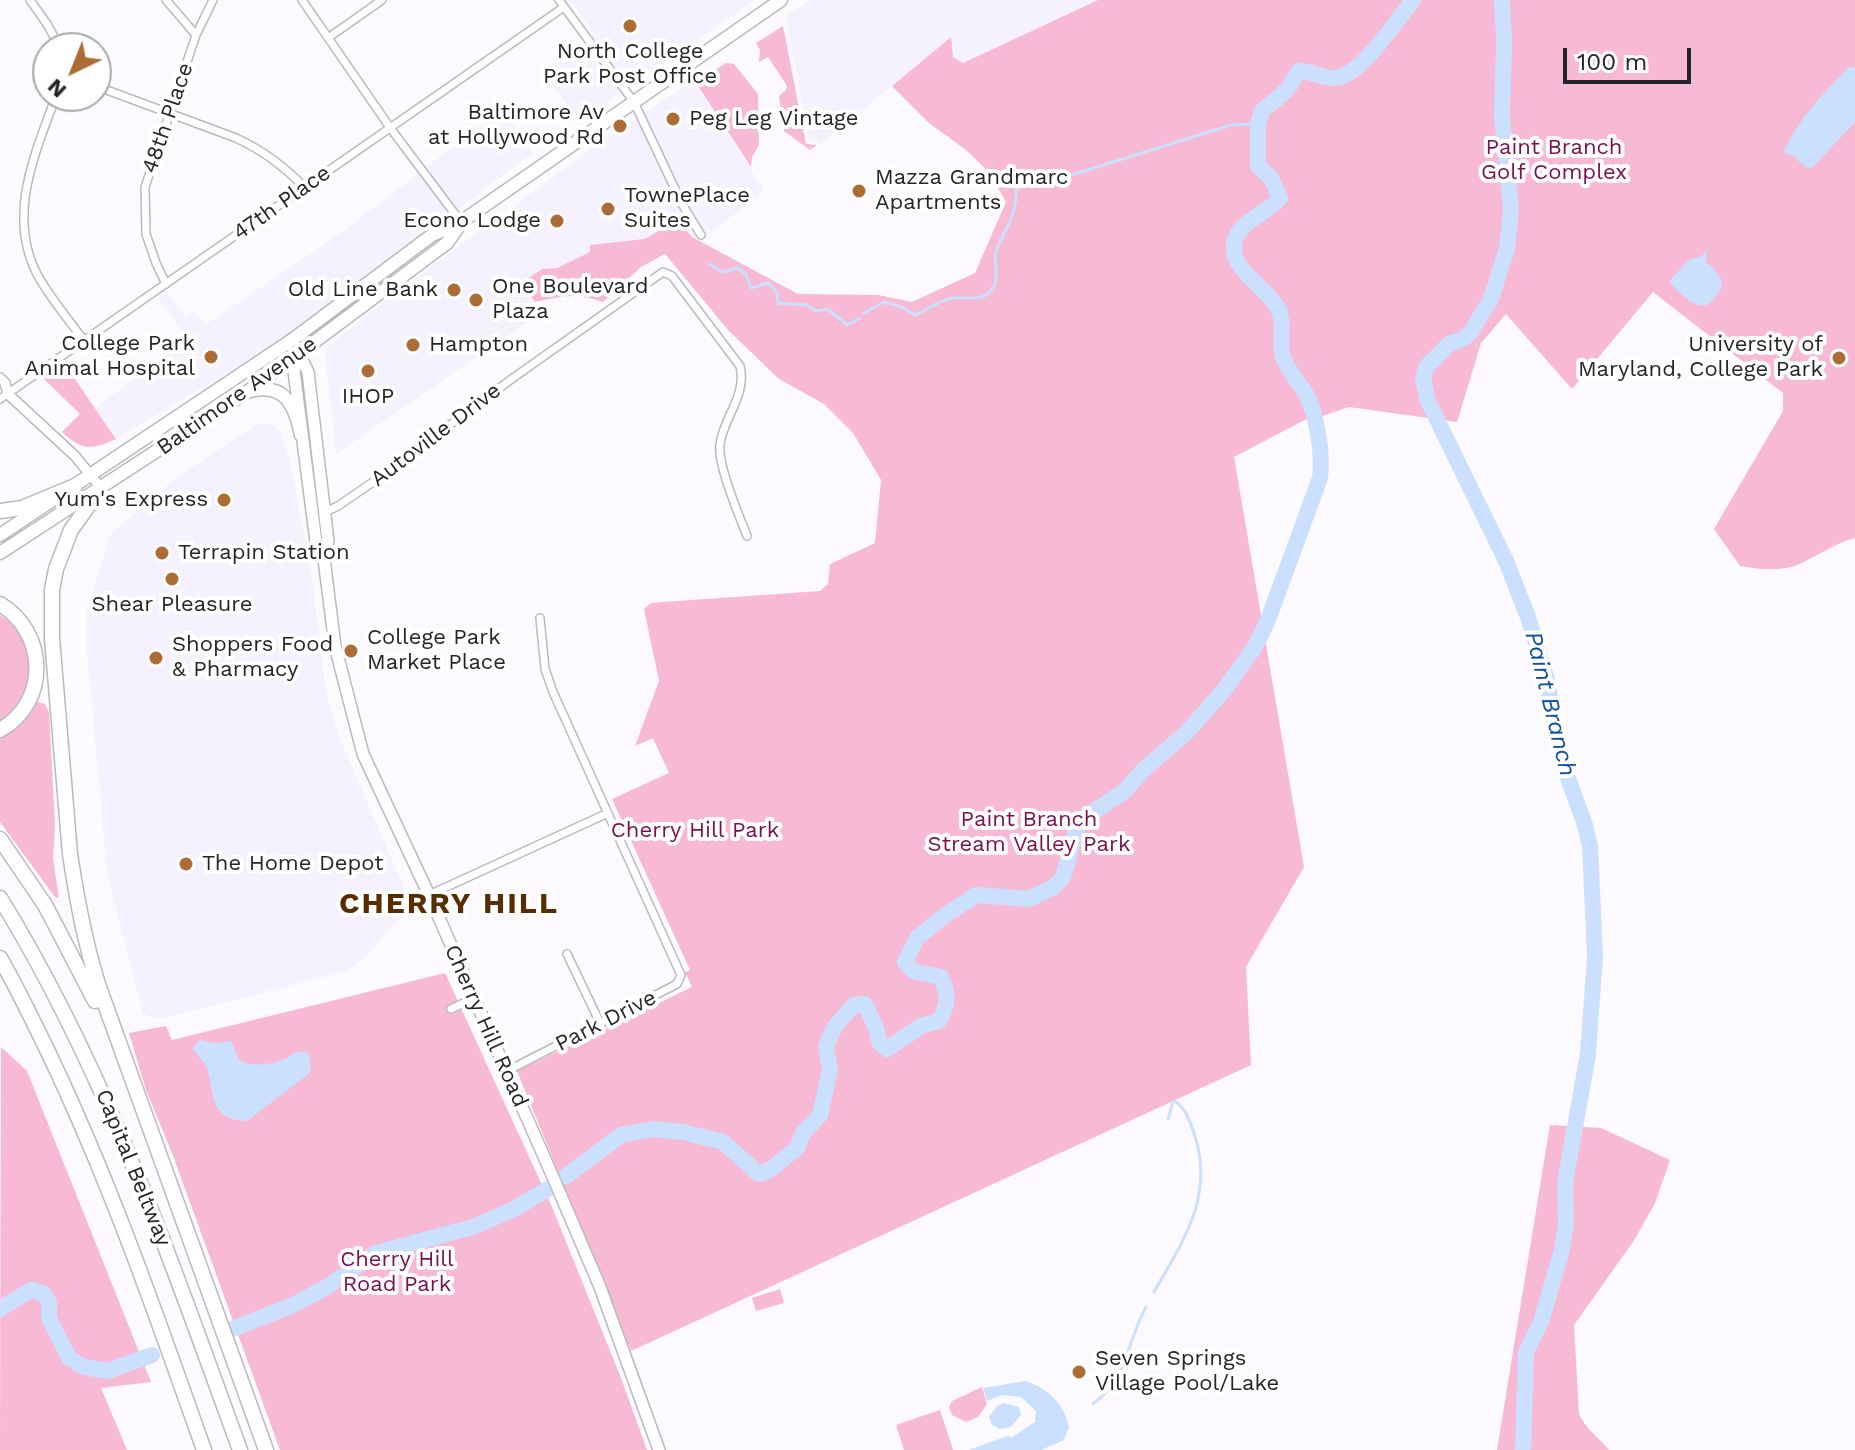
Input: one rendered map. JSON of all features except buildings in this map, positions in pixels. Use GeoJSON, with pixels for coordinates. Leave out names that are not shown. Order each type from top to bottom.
{"type":"FeatureCollection","features":[{"type":"Feature","properties":{"kind":"highway"},"geometry":{"type":"LineString","coordinates":[[0,511],[22,508],[75,486]]}},
{"type":"Feature","properties":{"kind":"highway"},"geometry":{"type":"LineString","coordinates":[[101,488],[75,522],[61,551],[52,590],[52,624],[75,889],[89,959],[266,1450]]}},
{"type":"Feature","properties":{"kind":"highway"},"geometry":{"type":"LineString","coordinates":[[0,604],[15,614],[25,626],[32,638],[37,665],[33,693],[26,706],[17,718],[0,730]]}},
{"type":"Feature","properties":{"kind":"highway"},"geometry":{"type":"LineString","coordinates":[[0,839],[64,939],[126,1066]]}},
{"type":"Feature","properties":{"kind":"highway","name":"Capital Beltway"},"geometry":{"type":"LineString","coordinates":[[0,898],[73,1029],[129,1151],[240,1450]]}},
{"type":"Feature","properties":{"kind":"highway","name":"Capital Beltway"},"geometry":{"type":"LineString","coordinates":[[0,958],[99,1164],[204,1450]]}},
{"type":"Feature","properties":{"kind":"highway"},"geometry":{"type":"LineString","coordinates":[[0,977],[45,1047]]}},
{"type":"Feature","properties":{"kind":"main road","name":"Baltimore Avenue"},"geometry":{"type":"LineString","coordinates":[[0,535],[292,340],[432,235],[461,222],[781,0]]}},
{"type":"Feature","properties":{"kind":"main road","name":"Baltimore Avenue"},"geometry":{"type":"LineString","coordinates":[[0,553],[247,392],[447,243],[461,222]]}},
{"type":"Feature","properties":{"kind":"main road","name":"Cherry Hill Road"},"geometry":{"type":"LineString","coordinates":[[292,340],[308,372],[328,541],[323,551]]}},
{"type":"Feature","properties":{"kind":"main road","name":"Cherry Hill Road"},"geometry":{"type":"LineString","coordinates":[[299,354],[294,371],[316,542],[323,551],[335,646],[363,754],[429,895],[600,1287],[659,1450]]}},
{"type":"Feature","properties":{"kind":"main road"},"geometry":{"type":"LineString","coordinates":[[247,392],[270,389],[288,400],[296,410],[301,435]]}},
{"type":"Feature","properties":{"kind":"street"},"geometry":{"type":"LineString","coordinates":[[30,0],[51,32]]}},
{"type":"Feature","properties":{"kind":"street"},"geometry":{"type":"LineString","coordinates":[[166,0],[196,35]]}},
{"type":"Feature","properties":{"kind":"street","name":"48th Place"},"geometry":{"type":"LineString","coordinates":[[166,284],[146,234],[143,195],[196,35],[213,0]]}},
{"type":"Feature","properties":{"kind":"street"},"geometry":{"type":"LineString","coordinates":[[302,0],[391,129],[461,222]]}},
{"type":"Feature","properties":{"kind":"street"},"geometry":{"type":"LineString","coordinates":[[328,38],[382,0]]}},
{"type":"Feature","properties":{"kind":"street"},"geometry":{"type":"LineString","coordinates":[[562,4],[634,102],[682,204],[701,235]]}},
{"type":"Feature","properties":{"kind":"street","name":"47th Place"},"geometry":{"type":"LineString","coordinates":[[3,396],[391,129],[562,4]]}},
{"type":"Feature","properties":{"kind":"street"},"geometry":{"type":"LineString","coordinates":[[112,92],[256,147],[304,187]]}},
{"type":"Feature","properties":{"kind":"street"},"geometry":{"type":"LineString","coordinates":[[50,112],[29,174],[23,219],[30,258],[40,279],[85,342]]}},
{"type":"Feature","properties":{"kind":"street","name":"Autoville Drive"},"geometry":{"type":"LineString","coordinates":[[325,512],[373,482],[663,272],[672,276],[740,366],[743,378],[738,400],[719,447],[747,536]]}},
{"type":"Feature","properties":{"kind":"street"},"geometry":{"type":"LineString","coordinates":[[0,378],[5,383],[3,396],[75,456],[101,488]]}},
{"type":"Feature","properties":{"kind":"street"},"geometry":{"type":"LineString","coordinates":[[429,895],[608,813],[553,692],[544,660],[540,618]]}},
{"type":"Feature","properties":{"kind":"street","name":"Park Drive"},"geometry":{"type":"LineString","coordinates":[[505,1072],[677,984],[681,975],[608,813]]}},
{"type":"Feature","properties":{"kind":"street"},"geometry":{"type":"LineString","coordinates":[[567,954],[601,1025]]}},
{"type":"Feature","properties":{"kind":"street"},"geometry":{"type":"LineString","coordinates":[[451,1009],[474,998]]}},
{"type":"Feature","properties":{"kind":"shaded area"},"geometry":{"type":"Polygon","coordinates":[[[571,0],[755,0],[579,121],[543,71],[594,34],[571,0]]]}},
{"type":"Feature","properties":{"kind":"shaded area"},"geometry":{"type":"Polygon","coordinates":[[[810,0],[1098,0],[963,63],[953,57],[950,38],[820,144],[809,142],[786,16],[810,0]]]}},
{"type":"Feature","properties":{"kind":"shaded area"},"geometry":{"type":"Polygon","coordinates":[[[693,81],[764,190],[700,242],[691,237],[678,221],[644,239],[591,245],[590,252],[557,268],[541,269],[521,283],[542,312],[336,454],[325,353],[330,345],[595,146],[693,81]]]}},
{"type":"Feature","properties":{"kind":"shaded area"},"geometry":{"type":"Polygon","coordinates":[[[502,109],[533,153],[274,345],[116,439],[96,407],[188,340],[158,298],[166,292],[185,316],[194,311],[205,325],[344,231],[502,109]]]}},
{"type":"Feature","properties":{"kind":"shaded area"},"geometry":{"type":"Polygon","coordinates":[[[270,423],[280,431],[289,457],[311,570],[326,691],[338,735],[415,913],[399,918],[368,955],[347,971],[159,1019],[149,1017],[142,1011],[107,873],[87,650],[87,609],[110,536],[116,529],[177,477],[256,425],[270,423]]]}},
{"type":"Feature","properties":{"kind":"green space"},"geometry":{"type":"Polygon","coordinates":[[[1098,0],[1855,0],[1855,538],[1783,569],[1740,566],[1714,529],[1783,411],[1783,393],[1653,292],[1572,389],[1506,314],[1481,343],[1457,422],[1349,407],[1322,416],[1320,412],[1234,457],[1304,867],[1246,967],[1251,1065],[631,1351],[517,1071],[692,987],[685,972],[690,970],[612,799],[669,773],[653,738],[635,746],[659,681],[644,609],[651,603],[820,591],[828,584],[830,564],[875,543],[881,480],[853,433],[824,404],[779,379],[729,331],[665,254],[641,267],[603,302],[569,296],[535,302],[521,283],[542,269],[557,268],[590,252],[590,245],[644,239],[678,221],[692,237],[798,294],[878,295],[912,302],[975,273],[1006,202],[989,172],[966,150],[929,123],[892,86],[951,37],[953,57],[963,63],[1098,0]]]}},
{"type":"Feature","properties":{"kind":"green space"},"geometry":{"type":"Polygon","coordinates":[[[783,26],[806,144],[817,145],[810,150],[784,131],[779,96],[787,86],[768,57],[759,62],[760,50],[756,43],[783,26]]]}},
{"type":"Feature","properties":{"kind":"green space"},"geometry":{"type":"Polygon","coordinates":[[[726,63],[734,64],[758,94],[759,145],[752,157],[751,167],[696,83],[726,63]]]}},
{"type":"Feature","properties":{"kind":"green space"},"geometry":{"type":"Polygon","coordinates":[[[64,363],[116,439],[88,447],[76,443],[62,432],[80,414],[43,378],[64,363]]]}},
{"type":"Feature","properties":{"kind":"green space"},"geometry":{"type":"Polygon","coordinates":[[[0,615],[23,638],[30,668],[22,697],[0,721],[0,615]]]}},
{"type":"Feature","properties":{"kind":"green space"},"geometry":{"type":"Polygon","coordinates":[[[38,702],[45,704],[49,712],[55,825],[53,859],[59,898],[55,897],[0,822],[0,739],[13,730],[38,702]]]}},
{"type":"Feature","properties":{"kind":"green space","name":"Cherry Hill Road Park"},"geometry":{"type":"Polygon","coordinates":[[[445,973],[552,1207],[647,1450],[280,1450],[146,1090],[129,1033],[166,1026],[172,1040],[445,973]]]}},
{"type":"Feature","properties":{"kind":"green space"},"geometry":{"type":"Polygon","coordinates":[[[1,1047],[27,1071],[151,1382],[101,1388],[127,1450],[0,1450],[1,1047]]]}},
{"type":"Feature","properties":{"kind":"green space"},"geometry":{"type":"Polygon","coordinates":[[[1550,1125],[1601,1128],[1670,1160],[1655,1203],[1635,1239],[1574,1325],[1579,1414],[1609,1450],[1497,1450],[1550,1125]]]}},
{"type":"Feature","properties":{"kind":"green space"},"geometry":{"type":"Polygon","coordinates":[[[780,1289],[784,1303],[756,1311],[752,1298],[780,1289]]]}},
{"type":"Feature","properties":{"kind":"green space"},"geometry":{"type":"Polygon","coordinates":[[[982,1387],[987,1404],[978,1417],[966,1422],[952,1415],[949,1407],[952,1401],[982,1387]]]}},
{"type":"Feature","properties":{"kind":"green space"},"geometry":{"type":"Polygon","coordinates":[[[940,1410],[953,1450],[904,1450],[896,1425],[940,1410]]]}},
{"type":"Feature","properties":{"kind":"water"},"geometry":{"type":"Polygon","coordinates":[[[1855,67],[1855,122],[1812,168],[1805,167],[1794,156],[1783,152],[1796,128],[1821,97],[1848,68],[1855,67]]]}},
{"type":"Feature","properties":{"kind":"water"},"geometry":{"type":"Polygon","coordinates":[[[1707,249],[1706,262],[1721,278],[1722,287],[1709,303],[1701,305],[1686,298],[1669,282],[1688,260],[1702,256],[1707,249]]]}},
{"type":"Feature","properties":{"kind":"water"},"geometry":{"type":"Polygon","coordinates":[[[200,1040],[216,1043],[231,1041],[239,1059],[259,1065],[276,1062],[295,1052],[308,1052],[309,1074],[247,1121],[234,1119],[219,1109],[205,1064],[192,1049],[200,1040]]]}},
{"type":"Feature","properties":{"kind":"water"},"geometry":{"type":"Polygon","coordinates":[[[1025,1381],[1054,1398],[1064,1411],[1069,1427],[1064,1440],[1041,1450],[968,1450],[1008,1436],[1011,1438],[1035,1422],[1036,1411],[1021,1397],[1002,1395],[987,1401],[983,1388],[1025,1381]]]}},
{"type":"Feature","properties":{"kind":"water"},"geometry":{"type":"Polygon","coordinates":[[[1004,1403],[1019,1407],[1021,1415],[1011,1427],[1000,1429],[992,1425],[989,1417],[997,1406],[1004,1403]]]}},
{"type":"Feature","properties":{"kind":"waterway"},"geometry":{"type":"LineString","coordinates":[[566,1176],[621,1135],[652,1129],[683,1132],[723,1142],[759,1174],[771,1169],[798,1147],[802,1134],[820,1115],[830,1070],[826,1046],[835,1026],[854,1005],[865,1004],[879,1042],[887,1049],[921,1026],[939,1021],[946,1000],[941,977],[913,971],[905,962],[917,938],[976,895],[1029,899],[1054,887],[1063,877],[1079,821],[1125,791],[1142,771],[1187,732],[1224,690],[1256,645],[1268,620],[1321,469],[1313,412],[1306,394],[1283,357],[1278,308],[1243,270],[1234,253],[1236,236],[1241,229],[1280,198],[1271,178],[1258,166],[1258,124],[1262,111],[1287,90],[1299,71],[1335,78],[1356,68],[1413,0]]}},
{"type":"Feature","properties":{"kind":"waterway","name":"Paint Branch"},"geometry":{"type":"LineString","coordinates":[[1502,0],[1502,116],[1511,210],[1507,248],[1491,299],[1471,332],[1449,344],[1426,367],[1423,379],[1428,401],[1506,561],[1528,617],[1547,680],[1561,759],[1590,846],[1595,957],[1588,1054],[1565,1183],[1566,1225],[1562,1250],[1541,1322],[1526,1352],[1523,1450]]}},
{"type":"Feature","properties":{"kind":"waterway"},"geometry":{"type":"LineString","coordinates":[[864,313],[884,302],[915,315],[944,300],[985,296],[996,282],[996,253],[1013,213],[1016,190],[1033,178],[1058,182],[1062,178],[1231,125],[1258,124]]}},
{"type":"Feature","properties":{"kind":"waterway"},"geometry":{"type":"LineString","coordinates":[[709,264],[722,272],[738,268],[746,275],[751,288],[768,283],[777,292],[778,303],[806,305],[816,311],[828,309],[847,325],[860,318]]}},
{"type":"Feature","properties":{"kind":"waterway"},"geometry":{"type":"LineString","coordinates":[[1154,1292],[1193,1216],[1201,1177],[1194,1133],[1185,1112],[1175,1101],[1168,1119]]}},
{"type":"Feature","properties":{"kind":"waterway"},"geometry":{"type":"LineString","coordinates":[[232,1329],[293,1305],[325,1288],[376,1253],[473,1227],[512,1210],[548,1189]]}},
{"type":"Feature","properties":{"kind":"waterway"},"geometry":{"type":"LineString","coordinates":[[0,1309],[31,1290],[43,1293],[49,1302],[49,1318],[69,1358],[84,1367],[108,1371],[152,1355]]}},
{"type":"Feature","properties":{"kind":"waterway"},"geometry":{"type":"LineString","coordinates":[[1093,1404],[1120,1372],[1146,1307]]}},
{"type":"Feature","properties":{"kind":"place","name":"North College Park Post Office"},"geometry":{"type":"Point","coordinates":[630,26]}},
{"type":"Feature","properties":{"kind":"place","name":"Peg Leg Vintage"},"geometry":{"type":"Point","coordinates":[673,119]}},
{"type":"Feature","properties":{"kind":"place","name":"Baltimore Av at Hollywood Rd"},"geometry":{"type":"Point","coordinates":[620,126]}},
{"type":"Feature","properties":{"kind":"place","name":"Mazza Grandmarc Apartments"},"geometry":{"type":"Point","coordinates":[859,191]}},
{"type":"Feature","properties":{"kind":"place","name":"TownePlace Suites"},"geometry":{"type":"Point","coordinates":[608,209]}},
{"type":"Feature","properties":{"kind":"place","name":"Econo Lodge"},"geometry":{"type":"Point","coordinates":[557,221]}},
{"type":"Feature","properties":{"kind":"place","name":"Old Line Bank"},"geometry":{"type":"Point","coordinates":[454,290]}},
{"type":"Feature","properties":{"kind":"place","name":"One Boulevard Plaza"},"geometry":{"type":"Point","coordinates":[476,300]}},
{"type":"Feature","properties":{"kind":"place","name":"Hampton"},"geometry":{"type":"Point","coordinates":[413,345]}},
{"type":"Feature","properties":{"kind":"place","name":"College Park Animal Hospital"},"geometry":{"type":"Point","coordinates":[211,357]}},
{"type":"Feature","properties":{"kind":"place","name":"University of Maryland, College Park"},"geometry":{"type":"Point","coordinates":[1839,358]}},
{"type":"Feature","properties":{"kind":"place","name":"IHOP"},"geometry":{"type":"Point","coordinates":[368,371]}},
{"type":"Feature","properties":{"kind":"place","name":"Yum's Express"},"geometry":{"type":"Point","coordinates":[224,500]}},
{"type":"Feature","properties":{"kind":"place","name":"Terrapin Station"},"geometry":{"type":"Point","coordinates":[162,553]}},
{"type":"Feature","properties":{"kind":"place","name":"Shear Pleasure"},"geometry":{"type":"Point","coordinates":[172,579]}},
{"type":"Feature","properties":{"kind":"place","name":"College Park Market Place"},"geometry":{"type":"Point","coordinates":[351,651]}},
{"type":"Feature","properties":{"kind":"place","name":"Shoppers Food & Pharmacy"},"geometry":{"type":"Point","coordinates":[156,658]}},
{"type":"Feature","properties":{"kind":"place","name":"The Home Depot"},"geometry":{"type":"Point","coordinates":[186,864]}},
{"type":"Feature","properties":{"kind":"place","name":"Seven Springs Village Pool/Lake"},"geometry":{"type":"Point","coordinates":[1079,1372]}},
{"type":"Feature","properties":{"kind":"district","name":"CHERRY HILL"},"geometry":{"type":"Point","coordinates":[449,904]}},
{"type":"Feature","properties":{"kind":"park label","name":"Paint Branch Golf Complex"},"geometry":{"type":"Point","coordinates":[1554,160]}},
{"type":"Feature","properties":{"kind":"park label","name":"Cherry Hill Park"},"geometry":{"type":"Point","coordinates":[695,831]}},
{"type":"Feature","properties":{"kind":"park label","name":"Paint Branch Stream Valley Park"},"geometry":{"type":"Point","coordinates":[1029,832]}}]}
